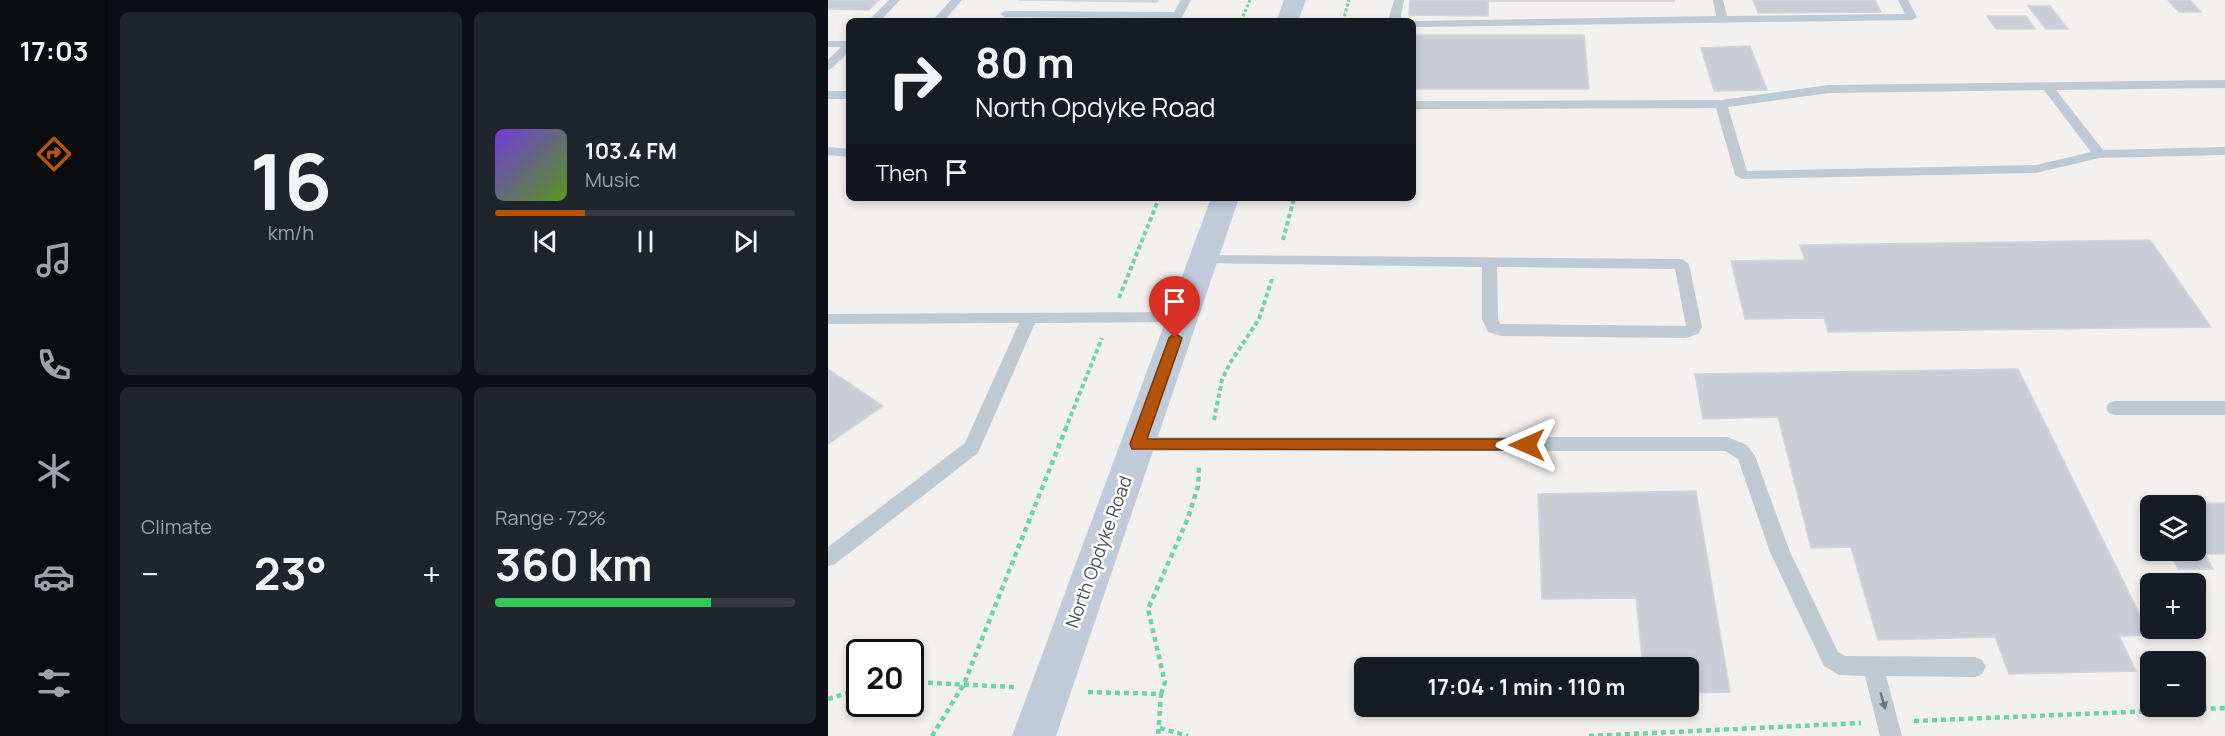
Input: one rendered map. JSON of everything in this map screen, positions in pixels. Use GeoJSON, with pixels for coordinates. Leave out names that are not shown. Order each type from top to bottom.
{"type":"FeatureCollection","features":[{"type":"Feature","properties":{"kind":"main road"},"geometry":{"type":"LineString","coordinates":[[1288,18],[1295,0]]}},
{"type":"Feature","properties":{"kind":"main road","name":"North Opdyke Road"},"geometry":{"type":"LineString","coordinates":[[1034,736],[1224,201]]}},
{"type":"Feature","properties":{"kind":"lane"},"geometry":{"type":"LineString","coordinates":[[877,18],[895,0]]}},
{"type":"Feature","properties":{"kind":"lane"},"geometry":{"type":"LineString","coordinates":[[941,18],[957,0]]}},
{"type":"Feature","properties":{"kind":"lane"},"geometry":{"type":"LineString","coordinates":[[1005,14],[1176,18],[1186,0]]}},
{"type":"Feature","properties":{"kind":"lane"},"geometry":{"type":"LineString","coordinates":[[1395,18],[1399,0]]}},
{"type":"Feature","properties":{"kind":"lane"},"geometry":{"type":"LineString","coordinates":[[1718,0],[1723,21]]}},
{"type":"Feature","properties":{"kind":"lane"},"geometry":{"type":"LineString","coordinates":[[1416,24],[1912,17],[1903,0]]}},
{"type":"Feature","properties":{"kind":"lane"},"geometry":{"type":"LineString","coordinates":[[828,44],[846,45]]}},
{"type":"Feature","properties":{"kind":"lane"},"geometry":{"type":"LineString","coordinates":[[828,66],[846,48]]}},
{"type":"Feature","properties":{"kind":"lane"},"geometry":{"type":"LineString","coordinates":[[1416,105],[1721,104],[1829,89],[2225,84]]}},
{"type":"Feature","properties":{"kind":"lane"},"geometry":{"type":"LineString","coordinates":[[2047,86],[2099,154]]}},
{"type":"Feature","properties":{"kind":"lane"},"geometry":{"type":"LineString","coordinates":[[828,95],[846,95]]}},
{"type":"Feature","properties":{"kind":"lane"},"geometry":{"type":"LineString","coordinates":[[1721,104],[1742,176],[2036,169],[2099,154],[2225,151]]}},
{"type":"Feature","properties":{"kind":"lane"},"geometry":{"type":"LineString","coordinates":[[828,152],[846,153]]}},
{"type":"Feature","properties":{"kind":"lane"},"geometry":{"type":"LineString","coordinates":[[1203,260],[1682,264],[1694,327],[1686,332],[1502,330],[1494,328],[1490,319],[1489,263]]}},
{"type":"Feature","properties":{"kind":"lane"},"geometry":{"type":"LineString","coordinates":[[828,558],[972,448],[1030,317]]}},
{"type":"Feature","properties":{"kind":"lane"},"geometry":{"type":"LineString","coordinates":[[828,319],[1183,317]]}},
{"type":"Feature","properties":{"kind":"lane"},"geometry":{"type":"LineString","coordinates":[[2115,408],[2225,408]]}},
{"type":"Feature","properties":{"kind":"lane"},"geometry":{"type":"LineString","coordinates":[[1138,444],[1735,446],[1746,456],[1780,552],[1825,650],[1839,665],[1975,667]]}},
{"type":"Feature","properties":{"kind":"lane"},"geometry":{"type":"LineString","coordinates":[[1873,667],[1892,736]]}},
{"type":"Feature","properties":{"kind":"path"},"geometry":{"type":"LineString","coordinates":[[1242,18],[1250,0]]}},
{"type":"Feature","properties":{"kind":"path"},"geometry":{"type":"LineString","coordinates":[[1344,18],[1349,0]]}},
{"type":"Feature","properties":{"kind":"path"},"geometry":{"type":"LineString","coordinates":[[932,736],[964,684],[1158,201]]}},
{"type":"Feature","properties":{"kind":"path"},"geometry":{"type":"LineString","coordinates":[[924,683],[964,684]]}},
{"type":"Feature","properties":{"kind":"path"},"geometry":{"type":"LineString","coordinates":[[828,699],[846,693]]}},
{"type":"Feature","properties":{"kind":"path"},"geometry":{"type":"LineString","coordinates":[[1132,695],[1161,694],[1158,736]]}},
{"type":"Feature","properties":{"kind":"path"},"geometry":{"type":"LineString","coordinates":[[1160,728],[1188,736]]}},
{"type":"Feature","properties":{"kind":"building"},"geometry":{"type":"Polygon","coordinates":[[[828,0],[879,0],[869,10],[828,9],[828,0]]]}},
{"type":"Feature","properties":{"kind":"building"},"geometry":{"type":"Polygon","coordinates":[[[1019,0],[1158,0],[1157,2],[1019,0]]]}},
{"type":"Feature","properties":{"kind":"building"},"geometry":{"type":"Polygon","coordinates":[[[1410,0],[1674,1],[1488,1],[1488,16],[1409,15],[1410,0]]]}},
{"type":"Feature","properties":{"kind":"building"},"geometry":{"type":"Polygon","coordinates":[[[1753,0],[1875,0],[1881,12],[1758,13],[1753,0]]]}},
{"type":"Feature","properties":{"kind":"building"},"geometry":{"type":"Polygon","coordinates":[[[2168,0],[2190,0],[2201,12],[2179,12],[2168,0]]]}},
{"type":"Feature","properties":{"kind":"building"},"geometry":{"type":"Polygon","coordinates":[[[2028,6],[2050,6],[2068,29],[2046,29],[2028,6]]]}},
{"type":"Feature","properties":{"kind":"building"},"geometry":{"type":"Polygon","coordinates":[[[1987,16],[2026,16],[2035,29],[1996,29],[1987,16]]]}},
{"type":"Feature","properties":{"kind":"building"},"geometry":{"type":"Polygon","coordinates":[[[1416,35],[1584,35],[1589,89],[1416,89],[1416,35]]]}},
{"type":"Feature","properties":{"kind":"building"},"geometry":{"type":"Polygon","coordinates":[[[1750,46],[1767,90],[1714,91],[1701,48],[1750,46]]]}},
{"type":"Feature","properties":{"kind":"building"},"geometry":{"type":"Polygon","coordinates":[[[2150,240],[2211,327],[1828,332],[1824,318],[1745,319],[1731,261],[1805,260],[1800,245],[2150,240]]]}},
{"type":"Feature","properties":{"kind":"building"},"geometry":{"type":"Polygon","coordinates":[[[828,369],[883,406],[828,444],[828,369]]]}},
{"type":"Feature","properties":{"kind":"building"},"geometry":{"type":"Polygon","coordinates":[[[2018,369],[2140,615],[2140,635],[2119,636],[2136,671],[2009,674],[1995,637],[1878,640],[1851,547],[1811,548],[1778,417],[1703,419],[1695,374],[2018,369]]]}},
{"type":"Feature","properties":{"kind":"building"},"geometry":{"type":"Polygon","coordinates":[[[1696,491],[1730,692],[1699,693],[1699,657],[1642,657],[1636,598],[1542,599],[1538,494],[1696,491]]]}},
{"type":"Feature","properties":{"kind":"building"},"geometry":{"type":"Polygon","coordinates":[[[2206,503],[2225,503],[2225,554],[2206,554],[2206,503]]]}},
{"type":"Feature","properties":{"kind":"building"},"geometry":{"type":"Polygon","coordinates":[[[2206,556],[2213,569],[2178,569],[2174,561],[2206,561],[2206,556]]]}},
{"type":"Feature","properties":{"kind":"route"},"geometry":{"type":"LineString","coordinates":[[1175,338],[1138,444],[1527,445]]}}]}
